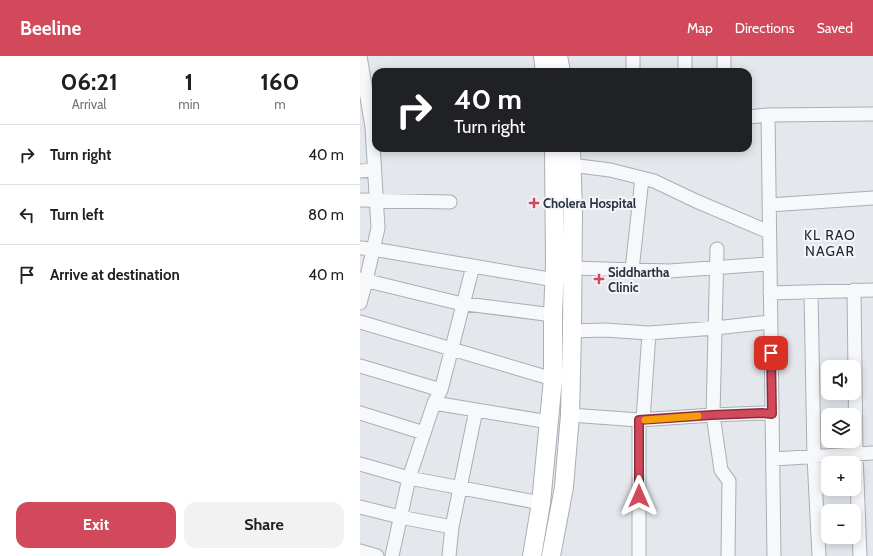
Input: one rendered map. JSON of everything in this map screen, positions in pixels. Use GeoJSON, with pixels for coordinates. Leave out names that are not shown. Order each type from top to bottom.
{"type":"FeatureCollection","features":[{"type":"Feature","properties":{"kind":"street"},"geometry":{"type":"LineString","coordinates":[[360,56],[367,90],[372,127],[369,139],[374,170],[378,228],[366,248],[360,303]]}},
{"type":"Feature","properties":{"kind":"street"},"geometry":{"type":"LineString","coordinates":[[543,56],[544,68]]}},
{"type":"Feature","properties":{"kind":"street"},"geometry":{"type":"LineString","coordinates":[[558,56],[560,68]]}},
{"type":"Feature","properties":{"kind":"street"},"geometry":{"type":"LineString","coordinates":[[633,56],[633,68]]}},
{"type":"Feature","properties":{"kind":"street"},"geometry":{"type":"LineString","coordinates":[[685,56],[685,68]]}},
{"type":"Feature","properties":{"kind":"street"},"geometry":{"type":"LineString","coordinates":[[724,56],[724,68]]}},
{"type":"Feature","properties":{"kind":"street"},"geometry":{"type":"LineString","coordinates":[[752,117],[768,115],[873,114]]}},
{"type":"Feature","properties":{"kind":"street"},"geometry":{"type":"LineString","coordinates":[[768,115],[774,556]]}},
{"type":"Feature","properties":{"kind":"street"},"geometry":{"type":"LineString","coordinates":[[532,556],[541,503],[552,378],[555,280],[554,152]]}},
{"type":"Feature","properties":{"kind":"street"},"geometry":{"type":"LineString","coordinates":[[551,556],[564,487],[570,415],[573,268],[571,157],[610,170],[654,181],[696,201],[769,232]]}},
{"type":"Feature","properties":{"kind":"street"},"geometry":{"type":"LineString","coordinates":[[360,171],[374,170]]}},
{"type":"Feature","properties":{"kind":"street"},"geometry":{"type":"LineString","coordinates":[[632,270],[642,178]]}},
{"type":"Feature","properties":{"kind":"street"},"geometry":{"type":"LineString","coordinates":[[769,205],[873,198]]}},
{"type":"Feature","properties":{"kind":"street"},"geometry":{"type":"LineString","coordinates":[[360,200],[450,202]]}},
{"type":"Feature","properties":{"kind":"street"},"geometry":{"type":"LineString","coordinates":[[366,248],[555,280]]}},
{"type":"Feature","properties":{"kind":"street"},"geometry":{"type":"LineString","coordinates":[[717,249],[712,415],[722,470],[729,481],[728,556]]}},
{"type":"Feature","properties":{"kind":"street"},"geometry":{"type":"LineString","coordinates":[[573,268],[670,271],[769,264]]}},
{"type":"Feature","properties":{"kind":"street"},"geometry":{"type":"LineString","coordinates":[[392,556],[409,478],[434,403],[441,390],[473,266]]}},
{"type":"Feature","properties":{"kind":"street"},"geometry":{"type":"LineString","coordinates":[[363,280],[463,304],[553,315]]}},
{"type":"Feature","properties":{"kind":"street"},"geometry":{"type":"LineString","coordinates":[[854,290],[856,454],[860,556]]}},
{"type":"Feature","properties":{"kind":"street"},"geometry":{"type":"LineString","coordinates":[[770,293],[873,290]]}},
{"type":"Feature","properties":{"kind":"street"},"geometry":{"type":"LineString","coordinates":[[811,292],[814,456],[819,556]]}},
{"type":"Feature","properties":{"kind":"street"},"geometry":{"type":"LineString","coordinates":[[360,322],[552,378]]}},
{"type":"Feature","properties":{"kind":"street"},"geometry":{"type":"LineString","coordinates":[[572,331],[605,330],[648,333],[770,322]]}},
{"type":"Feature","properties":{"kind":"street"},"geometry":{"type":"LineString","coordinates":[[639,556],[641,420],[648,333]]}},
{"type":"Feature","properties":{"kind":"street"},"geometry":{"type":"LineString","coordinates":[[360,366],[441,390]]}},
{"type":"Feature","properties":{"kind":"street"},"geometry":{"type":"LineString","coordinates":[[434,403],[549,422]]}},
{"type":"Feature","properties":{"kind":"street"},"geometry":{"type":"LineString","coordinates":[[449,556],[452,527],[476,410]]}},
{"type":"Feature","properties":{"kind":"street"},"geometry":{"type":"LineString","coordinates":[[360,413],[424,433]]}},
{"type":"Feature","properties":{"kind":"street"},"geometry":{"type":"LineString","coordinates":[[570,415],[641,420],[712,415],[772,414]]}},
{"type":"Feature","properties":{"kind":"street"},"geometry":{"type":"LineString","coordinates":[[773,459],[873,453]]}},
{"type":"Feature","properties":{"kind":"street"},"geometry":{"type":"LineString","coordinates":[[360,464],[409,478],[541,503]]}},
{"type":"Feature","properties":{"kind":"street"},"geometry":{"type":"LineString","coordinates":[[360,507],[400,517],[452,527]]}},
{"type":"Feature","properties":{"kind":"street"},"geometry":{"type":"LineString","coordinates":[[360,552],[377,556]]}},
{"type":"Feature","properties":{"kind":"slow traffic"},"geometry":{"type":"LineString","coordinates":[[645,420],[698,416]]}},
{"type":"Feature","properties":{"kind":"place","name":"Cholera Hospital"},"geometry":{"type":"Point","coordinates":[534,203]}},
{"type":"Feature","properties":{"kind":"place","name":"Siddhartha Clinic"},"geometry":{"type":"Point","coordinates":[599,279]}},
{"type":"Feature","properties":{"kind":"district","name":"KL RAO NAGAR"},"geometry":{"type":"Point","coordinates":[830,244]}},
{"type":"Feature","properties":{"kind":"route"},"geometry":{"type":"LineString","coordinates":[[639,496],[639,420],[712,415],[772,414],[771,353]]}}]}
